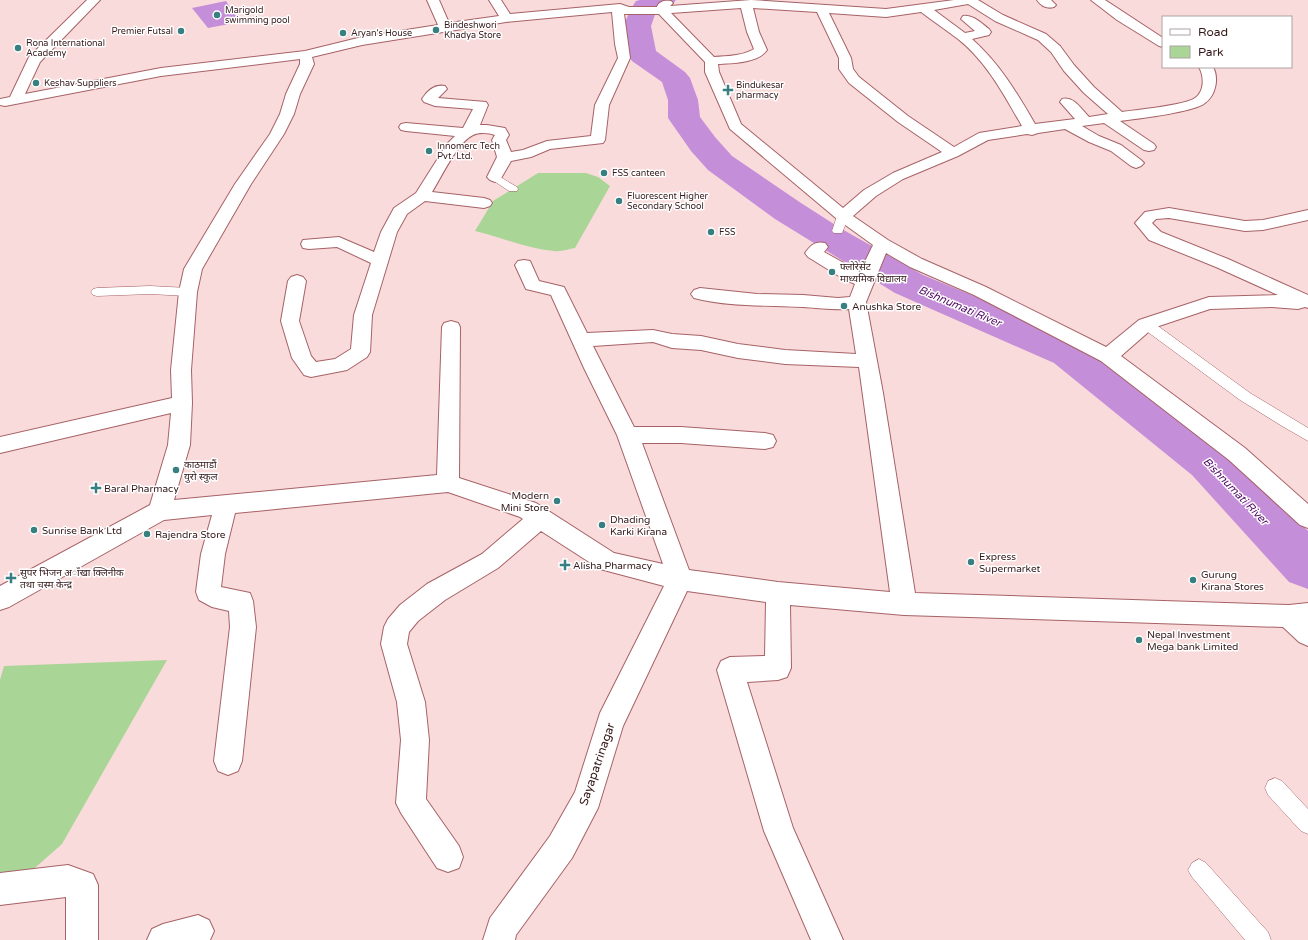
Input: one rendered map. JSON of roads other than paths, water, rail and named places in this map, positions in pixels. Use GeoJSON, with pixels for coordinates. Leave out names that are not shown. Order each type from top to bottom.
{"type":"FeatureCollection","features":[{"type":"Feature","properties":{"kind":"street"},"geometry":{"type":"LineString","coordinates":[[15,100],[34,60],[94,0]]}},
{"type":"Feature","properties":{"kind":"street"},"geometry":{"type":"LineString","coordinates":[[433,0],[445,28]]}},
{"type":"Feature","properties":{"kind":"street"},"geometry":{"type":"LineString","coordinates":[[495,0],[506,18]]}},
{"type":"Feature","properties":{"kind":"street"},"geometry":{"type":"LineString","coordinates":[[606,0],[624,10]]}},
{"type":"Feature","properties":{"kind":"street"},"geometry":{"type":"LineString","coordinates":[[505,157],[526,154],[547,145],[598,140],[602,105],[624,58],[618,13],[647,0]]}},
{"type":"Feature","properties":{"kind":"street"},"geometry":{"type":"LineString","coordinates":[[660,11],[663,6],[671,0]]}},
{"type":"Feature","properties":{"kind":"street"},"geometry":{"type":"LineString","coordinates":[[0,103],[161,72],[305,55],[362,41],[506,18],[546,9],[660,11],[746,2],[844,11],[886,13],[926,4],[940,6],[969,0],[999,18],[1042,37],[1056,49],[1069,68],[1113,118],[1149,147]]}},
{"type":"Feature","properties":{"kind":"street"},"geometry":{"type":"LineString","coordinates":[[1097,0],[1162,42]]}},
{"type":"Feature","properties":{"kind":"street"},"geometry":{"type":"LineString","coordinates":[[711,61],[751,56],[761,50],[753,32],[746,2]]}},
{"type":"Feature","properties":{"kind":"street"},"geometry":{"type":"LineString","coordinates":[[926,4],[977,50],[1003,81],[1032,131]]}},
{"type":"Feature","properties":{"kind":"street"},"geometry":{"type":"LineString","coordinates":[[820,8],[845,58],[846,69],[854,80],[903,119],[953,153]]}},
{"type":"Feature","properties":{"kind":"street"},"geometry":{"type":"LineString","coordinates":[[660,11],[711,61],[712,72],[735,126],[841,224],[879,249],[916,263],[980,291],[1108,356],[1238,454],[1308,518]]}},
{"type":"Feature","properties":{"kind":"street"},"geometry":{"type":"LineString","coordinates":[[963,37],[985,32],[966,19]]}},
{"type":"Feature","properties":{"kind":"street"},"geometry":{"type":"LineString","coordinates":[[160,511],[179,445],[182,403],[180,370],[188,292],[193,269],[243,184],[277,134],[287,114],[293,94],[307,64],[305,55]]}},
{"type":"Feature","properties":{"kind":"street"},"geometry":{"type":"LineString","coordinates":[[841,224],[870,193],[898,176],[953,153],[984,136],[1032,131],[1067,124],[1181,107],[1200,100],[1208,90],[1210,74],[1207,68]]}},
{"type":"Feature","properties":{"kind":"street"},"geometry":{"type":"LineString","coordinates":[[297,281],[290,321],[302,358],[311,370],[340,365],[360,352],[362,315],[389,232],[400,211],[422,196],[454,144],[468,131],[478,115],[481,105],[435,102],[429,99],[440,89]]}},
{"type":"Feature","properties":{"kind":"street"},"geometry":{"type":"LineString","coordinates":[[1067,102],[1086,122]]}},
{"type":"Feature","properties":{"kind":"street"},"geometry":{"type":"LineString","coordinates":[[1067,124],[1094,139],[1116,148],[1136,163]]}},
{"type":"Feature","properties":{"kind":"street"},"geometry":{"type":"LineString","coordinates":[[406,127],[468,131],[487,129],[500,131],[502,136],[499,140],[505,157],[495,177]]}},
{"type":"Feature","properties":{"kind":"street"},"geometry":{"type":"LineString","coordinates":[[422,196],[484,203]]}},
{"type":"Feature","properties":{"kind":"street"},"geometry":{"type":"LineString","coordinates":[[1308,215],[1263,225],[1246,226],[1169,213],[1151,215],[1143,223],[1155,236],[1222,263],[1308,303]]}},
{"type":"Feature","properties":{"kind":"street"},"geometry":{"type":"LineString","coordinates":[[309,244],[339,242],[380,262]]}},
{"type":"Feature","properties":{"kind":"street"},"geometry":{"type":"LineString","coordinates":[[819,246],[814,253],[848,274],[865,279]]}},
{"type":"Feature","properties":{"kind":"street"},"geometry":{"type":"LineString","coordinates":[[879,249],[865,279],[857,302],[878,424],[904,604]]}},
{"type":"Feature","properties":{"kind":"street"},"geometry":{"type":"LineString","coordinates":[[524,265],[532,285],[558,291],[628,434],[680,579]]}},
{"type":"Feature","properties":{"kind":"street"},"geometry":{"type":"LineString","coordinates":[[700,294],[757,300],[803,300],[838,304],[857,302]]}},
{"type":"Feature","properties":{"kind":"street"},"geometry":{"type":"LineString","coordinates":[[1108,356],[1146,324],[1209,303],[1272,301],[1308,303]]}},
{"type":"Feature","properties":{"kind":"street"},"geometry":{"type":"LineString","coordinates":[[448,483],[451,327]]}},
{"type":"Feature","properties":{"kind":"street"},"geometry":{"type":"LineString","coordinates":[[581,340],[653,336],[672,341],[701,342],[738,351],[785,357],[867,361]]}},
{"type":"Feature","properties":{"kind":"street"},"geometry":{"type":"LineString","coordinates":[[0,445],[182,403]]}},
{"type":"Feature","properties":{"kind":"street"},"geometry":{"type":"LineString","coordinates":[[628,434],[688,435],[765,441]]}},
{"type":"Feature","properties":{"kind":"street"},"geometry":{"type":"LineString","coordinates":[[0,600],[160,511],[448,483],[528,510],[608,562],[680,579],[778,594],[904,604],[1298,615],[1308,634]]}},
{"type":"Feature","properties":{"kind":"street"},"geometry":{"type":"LineString","coordinates":[[226,505],[213,554],[208,592],[221,598],[241,601],[243,627],[228,761]]}},
{"type":"Feature","properties":{"kind":"street"},"geometry":{"type":"LineString","coordinates":[[448,858],[411,803],[415,740],[411,702],[394,644],[397,627],[409,613],[436,592],[490,561],[540,518]]}},
{"type":"Feature","properties":{"kind":"street","name":"Sayapatrinagar"},"geometry":{"type":"LineString","coordinates":[[499,940],[501,928],[561,847],[588,798],[610,723],[680,579]]}},
{"type":"Feature","properties":{"kind":"street"},"geometry":{"type":"LineString","coordinates":[[778,594],[778,668],[730,670],[779,831],[826,940]]}},
{"type":"Feature","properties":{"kind":"street"},"geometry":{"type":"LineString","coordinates":[[0,889],[68,881],[82,885],[82,940]]}},
{"type":"Feature","properties":{"kind":"street"},"geometry":{"type":"LineString","coordinates":[[163,940],[198,931]]}},
{"type":"Feature","properties":{"kind":"lane"},"geometry":{"type":"LineString","coordinates":[[495,177],[513,189]]}},
{"type":"Feature","properties":{"kind":"lane"},"geometry":{"type":"LineString","coordinates":[[97,292],[150,290],[188,292]]}},
{"type":"Feature","properties":{"kind":"lane"},"geometry":{"type":"LineString","coordinates":[[1146,324],[1201,366],[1308,436]]}},
{"type":"Feature","properties":{"kind":"lane"},"geometry":{"type":"LineString","coordinates":[[1275,788],[1308,824]]}},
{"type":"Feature","properties":{"kind":"lane"},"geometry":{"type":"LineString","coordinates":[[1199,870],[1260,940]]}},
{"type":"Feature","properties":{"kind":"waterway","name":"Bishnumati River"},"geometry":{"type":"LineString","coordinates":[[663,0],[645,7],[637,26],[642,55],[675,78],[683,100],[684,118],[703,144],[720,163],[788,211],[827,236],[909,284],[1069,352],[1209,462],[1308,566]]}},
{"type":"Feature","properties":{"kind":"place","name":"Marigold swimming pool"},"geometry":{"type":"Point","coordinates":[217,15]}},
{"type":"Feature","properties":{"kind":"place","name":"Bindeshwori Khadya Store"},"geometry":{"type":"Point","coordinates":[436,30]}},
{"type":"Feature","properties":{"kind":"place","name":"Premier Futsal"},"geometry":{"type":"Point","coordinates":[181,31]}},
{"type":"Feature","properties":{"kind":"place","name":"Aryan's House"},"geometry":{"type":"Point","coordinates":[343,33]}},
{"type":"Feature","properties":{"kind":"place","name":"Rona International Academy"},"geometry":{"type":"Point","coordinates":[18,48]}},
{"type":"Feature","properties":{"kind":"place","name":"Keshav Suppliers"},"geometry":{"type":"Point","coordinates":[36,83]}},
{"type":"Feature","properties":{"kind":"place","name":"Bindukesar pharmacy"},"geometry":{"type":"Point","coordinates":[728,90]}},
{"type":"Feature","properties":{"kind":"place","name":"Innomerc Tech Pvt. Ltd."},"geometry":{"type":"Point","coordinates":[429,151]}},
{"type":"Feature","properties":{"kind":"place","name":"FSS canteen"},"geometry":{"type":"Point","coordinates":[604,173]}},
{"type":"Feature","properties":{"kind":"place","name":"Fluorescent Higher Secondary School"},"geometry":{"type":"Point","coordinates":[619,201]}},
{"type":"Feature","properties":{"kind":"place","name":"FSS"},"geometry":{"type":"Point","coordinates":[711,232]}},
{"type":"Feature","properties":{"kind":"place","name":"फ्लोरेसेंट माध्यमिक विद्यालय"},"geometry":{"type":"Point","coordinates":[832,272]}},
{"type":"Feature","properties":{"kind":"place","name":"Anushka Store"},"geometry":{"type":"Point","coordinates":[844,306]}},
{"type":"Feature","properties":{"kind":"place","name":"काठमाडौं युरो स्कुल"},"geometry":{"type":"Point","coordinates":[176,470]}},
{"type":"Feature","properties":{"kind":"place","name":"Baral Pharmacy"},"geometry":{"type":"Point","coordinates":[96,488]}},
{"type":"Feature","properties":{"kind":"place","name":"Modern Mini Store"},"geometry":{"type":"Point","coordinates":[557,501]}},
{"type":"Feature","properties":{"kind":"place","name":"Dhading Karki Kirana"},"geometry":{"type":"Point","coordinates":[602,525]}},
{"type":"Feature","properties":{"kind":"place","name":"Sunrise Bank Ltd"},"geometry":{"type":"Point","coordinates":[34,530]}},
{"type":"Feature","properties":{"kind":"place","name":"Rajendra Store"},"geometry":{"type":"Point","coordinates":[147,534]}},
{"type":"Feature","properties":{"kind":"place","name":"Express Supermarket"},"geometry":{"type":"Point","coordinates":[971,562]}},
{"type":"Feature","properties":{"kind":"place","name":"Alisha Pharmacy"},"geometry":{"type":"Point","coordinates":[565,565]}},
{"type":"Feature","properties":{"kind":"place","name":"सुपर भिजन अाँखा क्लिनीक तथा चस्म केन्द्र"},"geometry":{"type":"Point","coordinates":[11,578]}},
{"type":"Feature","properties":{"kind":"place","name":"Gurung Kirana Stores"},"geometry":{"type":"Point","coordinates":[1193,580]}},
{"type":"Feature","properties":{"kind":"place","name":"Nepal Investment Mega bank Limited"},"geometry":{"type":"Point","coordinates":[1139,640]}}]}
